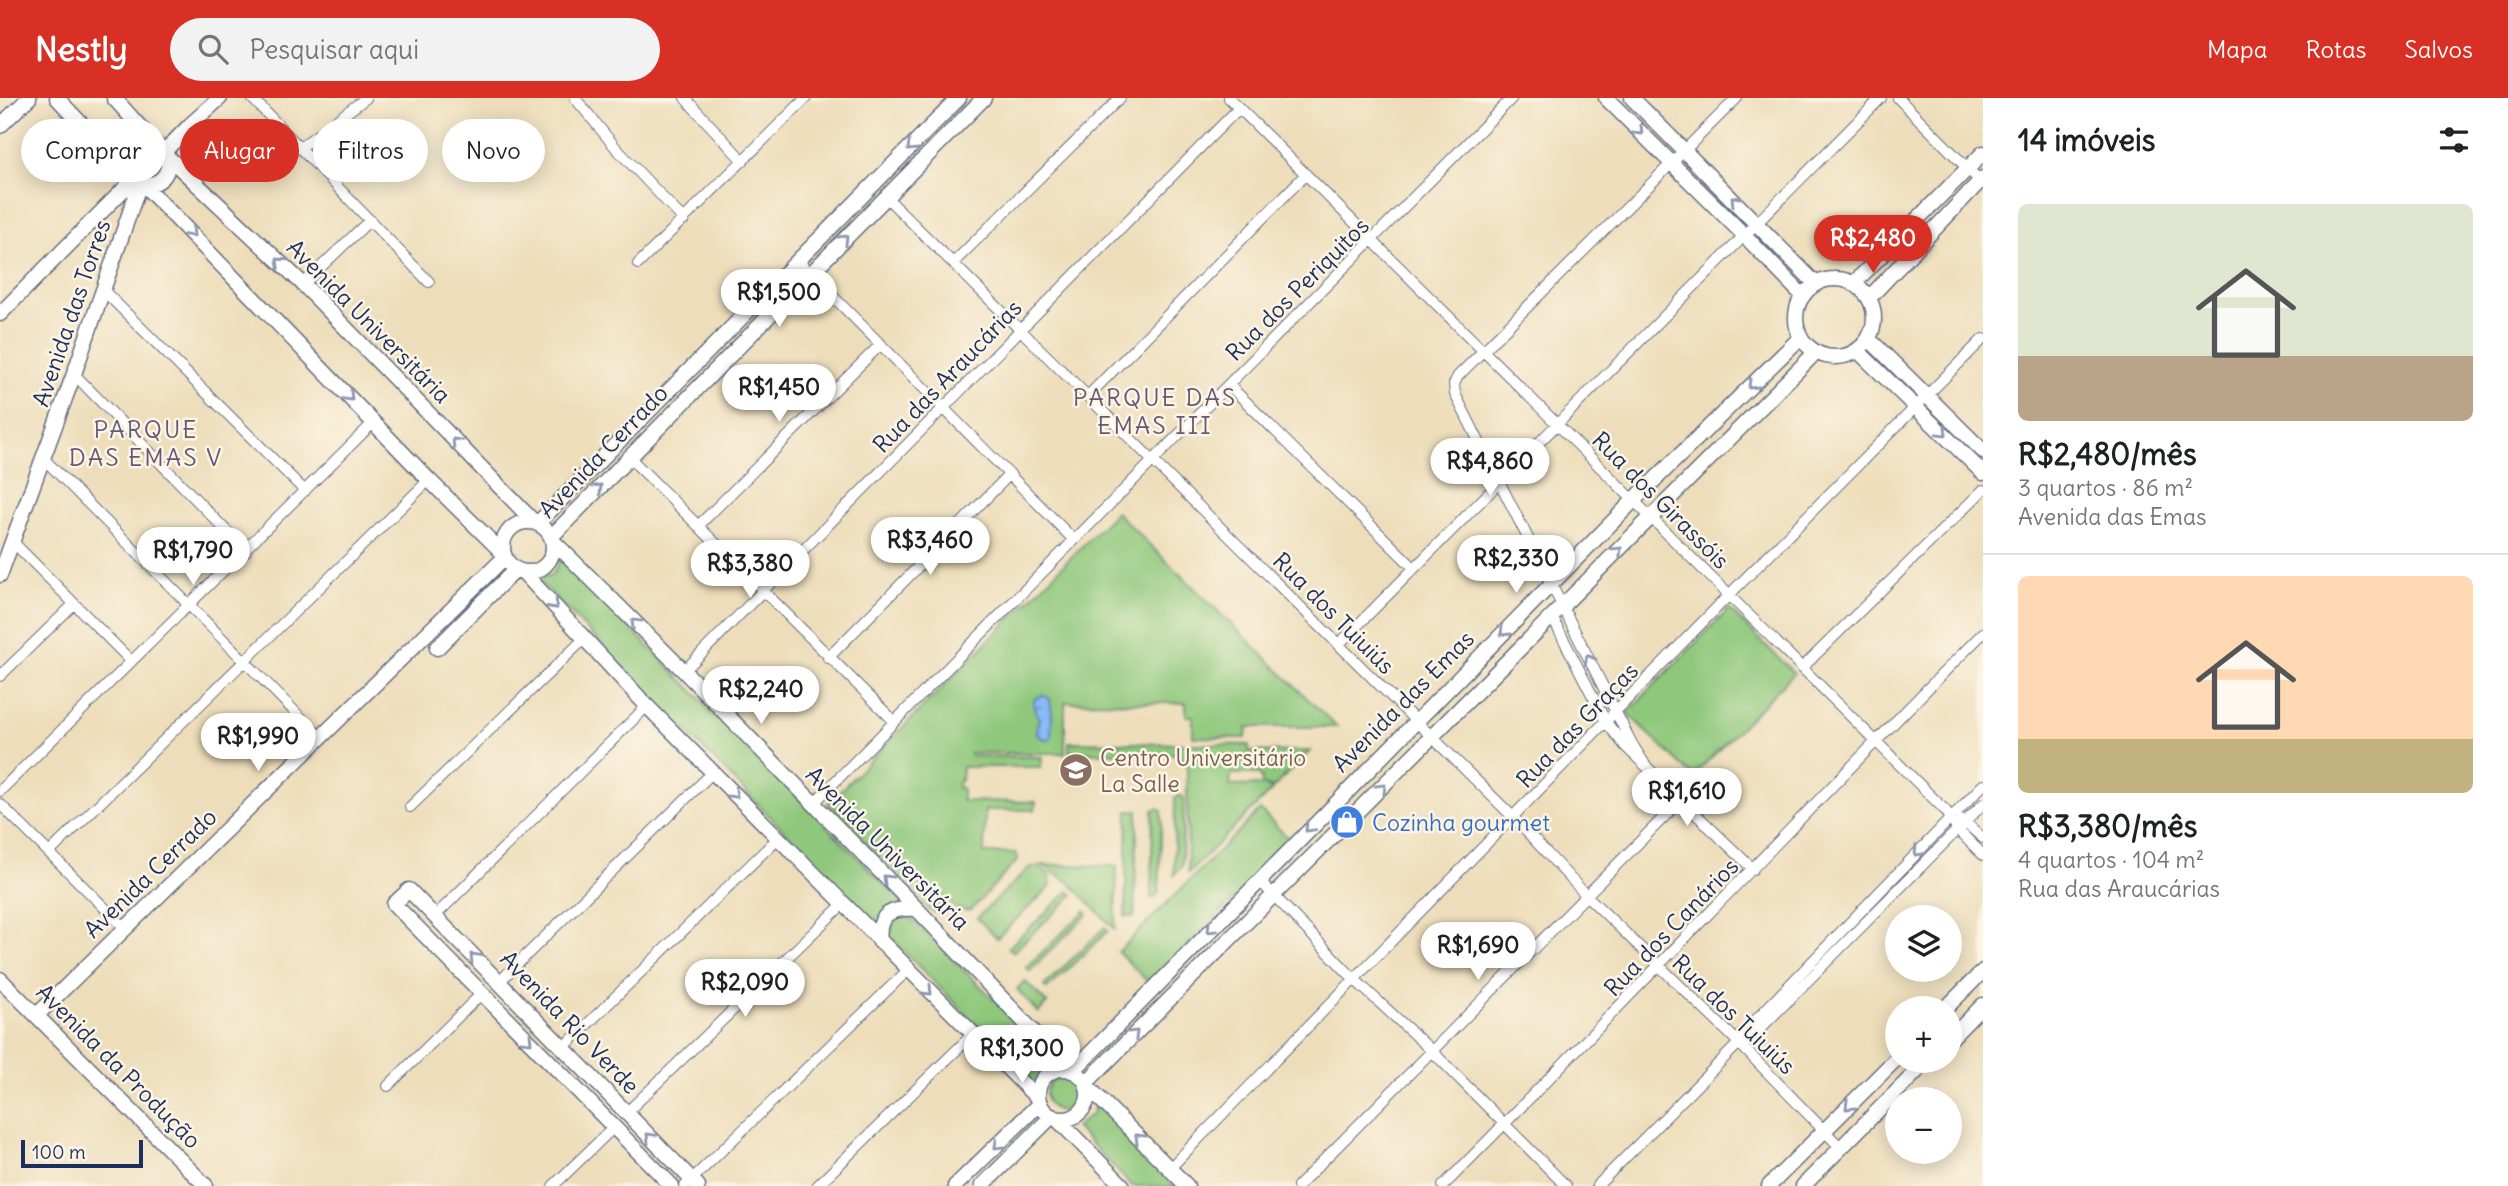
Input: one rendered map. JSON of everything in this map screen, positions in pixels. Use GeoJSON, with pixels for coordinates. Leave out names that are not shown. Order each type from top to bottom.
{"type":"FeatureCollection","features":[{"type":"Feature","properties":{"kind":"street"},"geometry":{"type":"LineString","coordinates":[[0,126],[29,98]]}},
{"type":"Feature","properties":{"kind":"street"},"geometry":{"type":"LineString","coordinates":[[57,98],[77,119]]}},
{"type":"Feature","properties":{"kind":"street","name":"Avenida Universitária"},"geometry":{"type":"LineString","coordinates":[[114,98],[133,119]]}},
{"type":"Feature","properties":{"kind":"street"},"geometry":{"type":"LineString","coordinates":[[166,148],[220,98]]}},
{"type":"Feature","properties":{"kind":"street"},"geometry":{"type":"LineString","coordinates":[[252,98],[429,282]]}},
{"type":"Feature","properties":{"kind":"street"},"geometry":{"type":"LineString","coordinates":[[301,148],[366,98]]}},
{"type":"Feature","properties":{"kind":"street"},"geometry":{"type":"LineString","coordinates":[[575,98],[616,148],[684,220]]}},
{"type":"Feature","properties":{"kind":"street"},"geometry":{"type":"LineString","coordinates":[[685,98],[743,161]]}},
{"type":"Feature","properties":{"kind":"street","name":"Avenida Cerrado"},"geometry":{"type":"LineString","coordinates":[[536,524],[959,98]]}},
{"type":"Feature","properties":{"kind":"street","name":"Avenida Cerrado"},"geometry":{"type":"LineString","coordinates":[[551,539],[628,456],[984,98]]}},
{"type":"Feature","properties":{"kind":"street"},"geometry":{"type":"LineString","coordinates":[[953,263],[1120,98]]}},
{"type":"Feature","properties":{"kind":"street","name":"Rua dos Girassóis"},"geometry":{"type":"LineString","coordinates":[[1229,98],[1961,825],[1983,855]]}},
{"type":"Feature","properties":{"kind":"street","name":"Rua dos Periquitos"},"geometry":{"type":"LineString","coordinates":[[813,804],[1512,98]]}},
{"type":"Feature","properties":{"kind":"street"},"geometry":{"type":"LineString","coordinates":[[1606,98],[1803,296]]}},
{"type":"Feature","properties":{"kind":"street"},"geometry":{"type":"LineString","coordinates":[[1632,98],[1816,284]]}},
{"type":"Feature","properties":{"kind":"street"},"geometry":{"type":"LineString","coordinates":[[1737,98],[1458,376],[1454,384],[1455,394],[1551,584],[1556,610],[1606,722],[1625,746],[1753,869]]}},
{"type":"Feature","properties":{"kind":"street"},"geometry":{"type":"LineString","coordinates":[[1339,645],[1881,98]]}},
{"type":"Feature","properties":{"kind":"street"},"geometry":{"type":"LineString","coordinates":[[1869,298],[1982,181],[1898,98]]}},
{"type":"Feature","properties":{"kind":"street"},"geometry":{"type":"LineString","coordinates":[[638,264],[804,99]]}},
{"type":"Feature","properties":{"kind":"street","name":"Rua das Araucárias"},"geometry":{"type":"LineString","coordinates":[[684,671],[1239,108]]}},
{"type":"Feature","properties":{"kind":"street"},"geometry":{"type":"LineString","coordinates":[[1854,283],[1983,153]]}},
{"type":"Feature","properties":{"kind":"street","name":"Avenida Universitária"},"geometry":{"type":"LineString","coordinates":[[166,154],[303,284],[536,524]]}},
{"type":"Feature","properties":{"kind":"street"},"geometry":{"type":"LineString","coordinates":[[1088,396],[1306,174]]}},
{"type":"Feature","properties":{"kind":"street"},"geometry":{"type":"LineString","coordinates":[[0,314],[135,182]]}},
{"type":"Feature","properties":{"kind":"street","name":"Avenida das Torres"},"geometry":{"type":"LineString","coordinates":[[0,575],[74,374],[136,182]]}},
{"type":"Feature","properties":{"kind":"street"},"geometry":{"type":"LineString","coordinates":[[139,182],[519,570],[648,706],[1123,1186]]}},
{"type":"Feature","properties":{"kind":"street","name":"Rua dos Tuiuiús"},"geometry":{"type":"LineString","coordinates":[[886,197],[1513,817],[1586,895],[1739,1043],[1841,1148]]}},
{"type":"Feature","properties":{"kind":"street"},"geometry":{"type":"LineString","coordinates":[[303,284],[370,220]]}},
{"type":"Feature","properties":{"kind":"street"},"geometry":{"type":"LineString","coordinates":[[798,261],[1074,540]]}},
{"type":"Feature","properties":{"kind":"street"},"geometry":{"type":"LineString","coordinates":[[1839,279],[1854,283],[1869,298],[1875,314],[1875,323],[1869,339],[1850,355],[1833,358],[1816,352],[1801,337],[1796,317],[1803,296],[1816,284],[1839,279]]}},
{"type":"Feature","properties":{"kind":"street"},"geometry":{"type":"LineString","coordinates":[[103,290],[305,491]]}},
{"type":"Feature","properties":{"kind":"street","name":"Avenida das Emas"},"geometry":{"type":"LineString","coordinates":[[1072,1071],[1415,720],[1801,337]]}},
{"type":"Feature","properties":{"kind":"street"},"geometry":{"type":"LineString","coordinates":[[1869,339],[1983,473]]}},
{"type":"Feature","properties":{"kind":"street","name":"Rua das Graças"},"geometry":{"type":"LineString","coordinates":[[1170,1168],[1983,339]]}},
{"type":"Feature","properties":{"kind":"street"},"geometry":{"type":"LineString","coordinates":[[698,526],[881,344]]}},
{"type":"Feature","properties":{"kind":"street"},"geometry":{"type":"LineString","coordinates":[[1858,351],[1983,451]]}},
{"type":"Feature","properties":{"kind":"street","name":"Avenida das Emas"},"geometry":{"type":"LineString","coordinates":[[1086,1084],[1816,352]]}},
{"type":"Feature","properties":{"kind":"street"},"geometry":{"type":"LineString","coordinates":[[74,374],[246,551]]}},
{"type":"Feature","properties":{"kind":"street"},"geometry":{"type":"LineString","coordinates":[[1229,385],[1414,568]]}},
{"type":"Feature","properties":{"kind":"street"},"geometry":{"type":"LineString","coordinates":[[0,790],[246,551],[373,423]]}},
{"type":"Feature","properties":{"kind":"street"},"geometry":{"type":"LineString","coordinates":[[628,456],[894,722]]}},
{"type":"Feature","properties":{"kind":"street"},"geometry":{"type":"LineString","coordinates":[[43,458],[320,737]]}},
{"type":"Feature","properties":{"kind":"street"},"geometry":{"type":"LineString","coordinates":[[828,658],[1010,474]]}},
{"type":"Feature","properties":{"kind":"street"},"geometry":{"type":"LineString","coordinates":[[50,853],[429,480]]}},
{"type":"Feature","properties":{"kind":"street"},"geometry":{"type":"LineString","coordinates":[[1802,668],[1983,490]]}},
{"type":"Feature","properties":{"kind":"street"},"geometry":{"type":"LineString","coordinates":[[437,648],[519,570],[537,571],[544,566],[552,553],[551,539],[546,530],[536,524],[524,522],[510,529],[502,544],[504,555]]}},
{"type":"Feature","properties":{"kind":"street","name":"Avenida Universitária"},"geometry":{"type":"LineString","coordinates":[[551,539],[684,671],[1072,1071]]}},
{"type":"Feature","properties":{"kind":"street"},"geometry":{"type":"LineString","coordinates":[[12,541],[131,661]]}},
{"type":"Feature","properties":{"kind":"street","name":"Avenida Cerrado"},"geometry":{"type":"LineString","coordinates":[[37,1015],[504,555]]}},
{"type":"Feature","properties":{"kind":"street"},"geometry":{"type":"LineString","coordinates":[[0,677],[74,604]]}},
{"type":"Feature","properties":{"kind":"street"},"geometry":{"type":"LineString","coordinates":[[1556,610],[1644,763]]}},
{"type":"Feature","properties":{"kind":"street","name":"Rua dos Canários"},"geometry":{"type":"LineString","coordinates":[[1443,1186],[1659,967],[1875,740],[1983,633]]}},
{"type":"Feature","properties":{"kind":"street"},"geometry":{"type":"LineString","coordinates":[[410,807],[584,639]]}},
{"type":"Feature","properties":{"kind":"street"},"geometry":{"type":"LineString","coordinates":[[435,916],[648,706]]}},
{"type":"Feature","properties":{"kind":"street"},"geometry":{"type":"LineString","coordinates":[[499,982],[713,772]]}},
{"type":"Feature","properties":{"kind":"street"},"geometry":{"type":"LineString","coordinates":[[1597,1186],[1739,1043],[1742,1034],[1950,814],[1983,785]]}},
{"type":"Feature","properties":{"kind":"street"},"geometry":{"type":"LineString","coordinates":[[1297,1186],[1681,800]]}},
{"type":"Feature","properties":{"kind":"street"},"geometry":{"type":"LineString","coordinates":[[0,804],[125,929]]}},
{"type":"Feature","properties":{"kind":"street"},"geometry":{"type":"LineString","coordinates":[[1739,1043],[1749,1040],[1983,804]]}},
{"type":"Feature","properties":{"kind":"street","name":"Rua dos Girassóis"},"geometry":{"type":"LineString","coordinates":[[1961,825],[1983,838]]}},
{"type":"Feature","properties":{"kind":"street"},"geometry":{"type":"LineString","coordinates":[[563,1048],[778,838]]}},
{"type":"Feature","properties":{"kind":"street"},"geometry":{"type":"LineString","coordinates":[[1259,880],[1354,979],[1432,1051],[1566,1186]]}},
{"type":"Feature","properties":{"kind":"street","name":"Avenida Rio Verde"},"geometry":{"type":"LineString","coordinates":[[673,1186],[394,904],[409,890],[692,1184]]}},
{"type":"Feature","properties":{"kind":"street"},"geometry":{"type":"LineString","coordinates":[[626,1113],[843,904]]}},
{"type":"Feature","properties":{"kind":"street"},"geometry":{"type":"LineString","coordinates":[[880,942],[879,932],[886,916],[898,908],[917,909]]}},
{"type":"Feature","properties":{"kind":"street"},"geometry":{"type":"LineString","coordinates":[[692,1184],[908,970]]}},
{"type":"Feature","properties":{"kind":"street"},"geometry":{"type":"LineString","coordinates":[[1958,996],[1983,971]]}},
{"type":"Feature","properties":{"kind":"street","name":"Avenida da Produção"},"geometry":{"type":"LineString","coordinates":[[0,979],[206,1186]]}},
{"type":"Feature","properties":{"kind":"street"},"geometry":{"type":"LineString","coordinates":[[388,1086],[482,993]]}},
{"type":"Feature","properties":{"kind":"street"},"geometry":{"type":"LineString","coordinates":[[1962,1027],[1983,1005]]}},
{"type":"Feature","properties":{"kind":"street"},"geometry":{"type":"LineString","coordinates":[[817,1186],[972,1035]]}},
{"type":"Feature","properties":{"kind":"street"},"geometry":{"type":"LineString","coordinates":[[1040,1102],[1038,1091],[1046,1076],[1060,1069],[1072,1071],[1187,1186]]}},
{"type":"Feature","properties":{"kind":"street"},"geometry":{"type":"LineString","coordinates":[[1769,1186],[1885,1070]]}},
{"type":"Feature","properties":{"kind":"street"},"geometry":{"type":"LineString","coordinates":[[1803,1186],[1915,1073]]}},
{"type":"Feature","properties":{"kind":"street"},"geometry":{"type":"LineString","coordinates":[[982,1186],[1054,1117],[1073,1118],[1080,1113],[1088,1100],[1086,1084]]}},
{"type":"Feature","properties":{"kind":"street"},"geometry":{"type":"LineString","coordinates":[[955,1186],[1040,1102]]}},
{"type":"Feature","properties":{"kind":"street"},"geometry":{"type":"LineString","coordinates":[[553,1186],[614,1127]]}},
{"type":"Feature","properties":{"kind":"green space"},"geometry":{"type":"Polygon","coordinates":[[[1116,512],[1337,727],[1247,727],[1246,738],[1193,737],[1193,716],[1186,716],[1186,703],[1065,702],[1065,753],[970,753],[971,756],[1042,757],[1041,767],[962,767],[961,781],[958,782],[958,787],[962,788],[962,801],[1036,802],[1035,810],[985,810],[984,853],[1015,853],[1017,861],[970,911],[956,909],[945,897],[944,907],[936,913],[929,910],[828,803],[1116,512]]]}},
{"type":"Feature","properties":{"kind":"green space"},"geometry":{"type":"Polygon","coordinates":[[[561,558],[904,904],[877,926],[536,578],[552,575],[561,558]]]}},
{"type":"Feature","properties":{"kind":"green space"},"geometry":{"type":"Polygon","coordinates":[[[1729,609],[1794,673],[1693,776],[1627,713],[1729,609]]]}},
{"type":"Feature","properties":{"kind":"green space"},"geometry":{"type":"Polygon","coordinates":[[[1069,742],[1249,745],[1249,752],[1310,751],[1273,788],[1265,785],[1272,790],[1188,873],[1187,765],[1182,757],[1175,754],[1069,752],[1069,742]],[[1231,774],[1230,786],[1263,785],[1260,774],[1231,774]]]}},
{"type":"Feature","properties":{"kind":"green space"},"geometry":{"type":"Polygon","coordinates":[[[1180,795],[1184,798],[1182,866],[1174,875],[1175,798],[1180,795]]]}},
{"type":"Feature","properties":{"kind":"green space"},"geometry":{"type":"Polygon","coordinates":[[[1158,808],[1162,811],[1159,892],[1151,898],[1153,810],[1158,808]]]}},
{"type":"Feature","properties":{"kind":"green space"},"geometry":{"type":"Polygon","coordinates":[[[1260,810],[1291,841],[1150,984],[1118,952],[1260,810]]]}},
{"type":"Feature","properties":{"kind":"green space"},"geometry":{"type":"Polygon","coordinates":[[[1128,811],[1138,811],[1134,917],[1125,916],[1128,811]]]}},
{"type":"Feature","properties":{"kind":"green space"},"geometry":{"type":"Polygon","coordinates":[[[1042,865],[1117,866],[1115,929],[1070,883],[1042,865]]]}},
{"type":"Feature","properties":{"kind":"green space"},"geometry":{"type":"Polygon","coordinates":[[[1030,867],[1039,867],[1050,875],[1051,886],[997,938],[977,918],[1030,867]]]}},
{"type":"Feature","properties":{"kind":"green space"},"geometry":{"type":"Polygon","coordinates":[[[1069,891],[1073,895],[1013,952],[1008,948],[1069,891]]]}},
{"type":"Feature","properties":{"kind":"green space"},"geometry":{"type":"Polygon","coordinates":[[[1085,911],[1088,914],[1030,971],[1026,968],[1085,911]]]}},
{"type":"Feature","properties":{"kind":"green space"},"geometry":{"type":"Polygon","coordinates":[[[910,917],[1057,1061],[1046,1067],[1034,1084],[890,937],[893,925],[899,918],[910,917]]]}},
{"type":"Feature","properties":{"kind":"green space"},"geometry":{"type":"Polygon","coordinates":[[[1105,927],[1108,931],[1047,989],[1044,986],[1105,927]]]}},
{"type":"Feature","properties":{"kind":"green space"},"geometry":{"type":"Polygon","coordinates":[[[1025,981],[1047,1003],[1038,1013],[1017,989],[1025,981]]]}},
{"type":"Feature","properties":{"kind":"green space"},"geometry":{"type":"Polygon","coordinates":[[[1063,1077],[1075,1082],[1080,1094],[1075,1106],[1063,1111],[1051,1106],[1046,1094],[1051,1082],[1063,1077]]]}},
{"type":"Feature","properties":{"kind":"green space"},"geometry":{"type":"Polygon","coordinates":[[[1096,1102],[1178,1186],[1132,1186],[1075,1127],[1092,1114],[1096,1102]]]}},
{"type":"Feature","properties":{"kind":"water"},"geometry":{"type":"Polygon","coordinates":[[[1042,695],[1050,699],[1052,715],[1049,740],[1038,736],[1036,729],[1039,718],[1033,704],[1035,699],[1042,695]]]}},
{"type":"Feature","properties":{"kind":"place","name":"Centro Universitário La Salle"},"geometry":{"type":"Point","coordinates":[1076,770]}},
{"type":"Feature","properties":{"kind":"place","name":"Cozinha gourmet"},"geometry":{"type":"Point","coordinates":[1347,822]}},
{"type":"Feature","properties":{"kind":"district","name":"PARQUE DAS EMAS III"},"geometry":{"type":"Point","coordinates":[1155,411]}},
{"type":"Feature","properties":{"kind":"district","name":"PARQUE DAS EMAS V"},"geometry":{"type":"Point","coordinates":[146,443]}}]}
